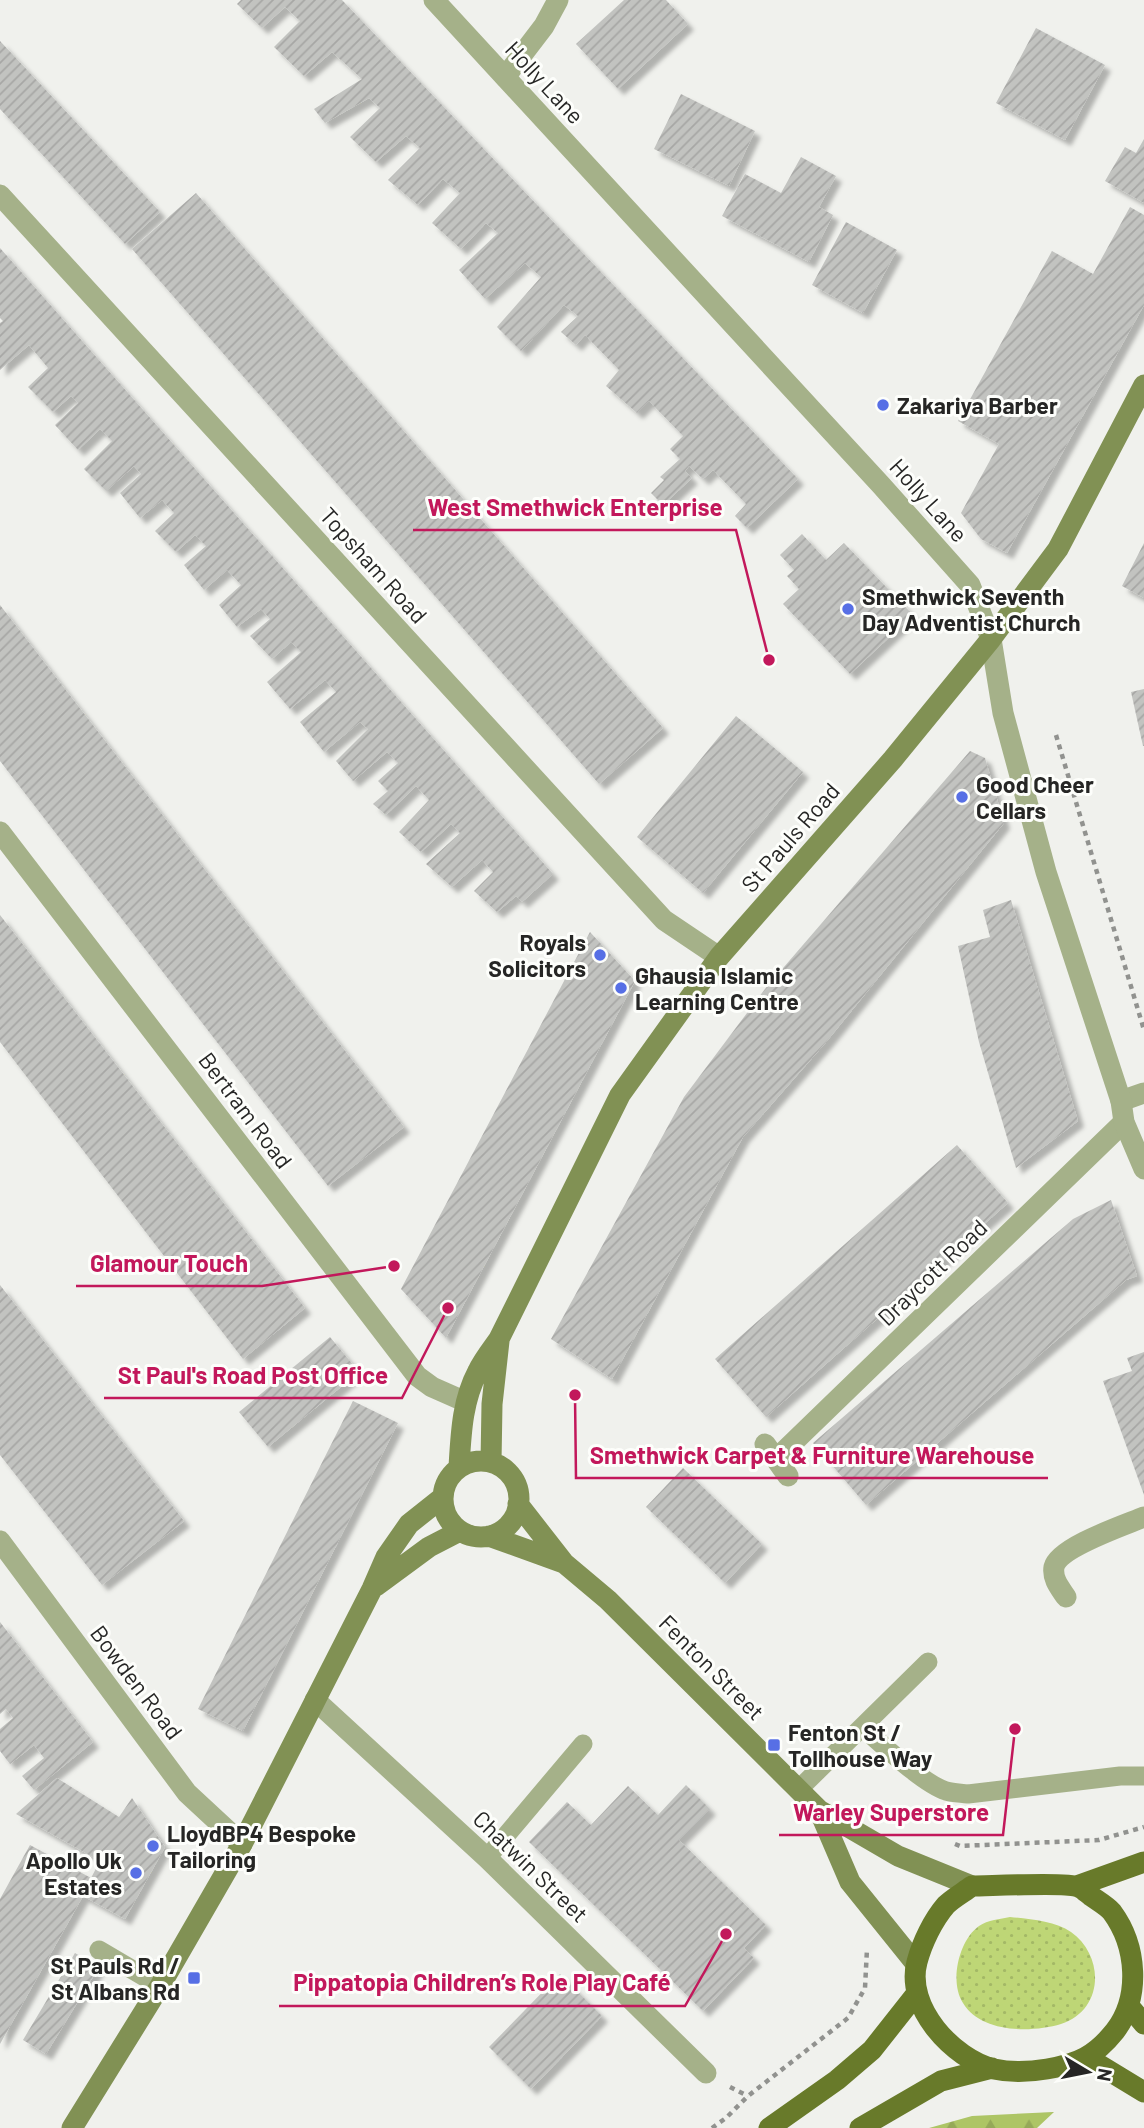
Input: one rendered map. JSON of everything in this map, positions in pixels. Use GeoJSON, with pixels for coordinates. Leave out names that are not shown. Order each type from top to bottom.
{"type":"FeatureCollection","features":[{"type":"Feature","properties":{"kind":"main road","name":"St Pauls Road"},"geometry":{"type":"LineString","coordinates":[[459,1467],[466,1402],[477,1371],[499,1339],[620,1095],[719,957],[893,759],[991,639],[1058,549],[1144,385]]}},
{"type":"Feature","properties":{"kind":"main road","name":"St Pauls Road"},"geometry":{"type":"LineString","coordinates":[[491,1462],[492,1404],[499,1339]]}},
{"type":"Feature","properties":{"kind":"main road"},"geometry":{"type":"LineString","coordinates":[[474,1461],[491,1462],[507,1471],[512,1478],[517,1486],[518,1504],[513,1518],[503,1530],[489,1536],[474,1536],[460,1531],[447,1516],[443,1497],[447,1480],[459,1467],[474,1461]]}},
{"type":"Feature","properties":{"kind":"main road"},"geometry":{"type":"LineString","coordinates":[[72,2128],[160,1986],[242,1844],[386,1557],[409,1524],[443,1497]]}},
{"type":"Feature","properties":{"kind":"main road","name":"Fenton Street"},"geometry":{"type":"LineString","coordinates":[[518,1504],[564,1563],[608,1600],[819,1810],[898,1856],[972,1886]]}},
{"type":"Feature","properties":{"kind":"main road"},"geometry":{"type":"LineString","coordinates":[[372,1589],[398,1567],[460,1531]]}},
{"type":"Feature","properties":{"kind":"main road","name":"Fenton Street"},"geometry":{"type":"LineString","coordinates":[[489,1536],[564,1563]]}},
{"type":"Feature","properties":{"kind":"main road","name":"Fenton Street"},"geometry":{"type":"LineString","coordinates":[[819,1810],[850,1882],[916,1964]]}},
{"type":"Feature","properties":{"kind":"main road"},"geometry":{"type":"LineString","coordinates":[[1144,1862],[1077,1886],[972,1886],[947,1904],[928,1933],[916,1964],[917,1993],[930,2022],[946,2041],[965,2054],[992,2068],[1038,2071],[1088,2058],[1112,2035],[1129,2006],[1134,1976],[1144,1954]]}},
{"type":"Feature","properties":{"kind":"main road"},"geometry":{"type":"LineString","coordinates":[[1077,1886],[1110,1910],[1127,1938],[1134,1976]]}},
{"type":"Feature","properties":{"kind":"main road"},"geometry":{"type":"LineString","coordinates":[[769,2128],[837,2080],[872,2050],[917,1993]]}},
{"type":"Feature","properties":{"kind":"main road"},"geometry":{"type":"LineString","coordinates":[[1129,2006],[1144,2024]]}},
{"type":"Feature","properties":{"kind":"main road"},"geometry":{"type":"LineString","coordinates":[[1088,2058],[1144,2092]]}},
{"type":"Feature","properties":{"kind":"main road"},"geometry":{"type":"LineString","coordinates":[[860,2128],[941,2081],[992,2068]]}},
{"type":"Feature","properties":{"kind":"street","name":"Holly Lane"},"geometry":{"type":"LineString","coordinates":[[434,0],[970,585],[991,639],[1003,713],[1046,872],[1144,1170]]}},
{"type":"Feature","properties":{"kind":"street"},"geometry":{"type":"LineString","coordinates":[[505,77],[544,26],[558,0]]}},
{"type":"Feature","properties":{"kind":"street","name":"Topsham Road"},"geometry":{"type":"LineString","coordinates":[[0,195],[664,920],[719,957]]}},
{"type":"Feature","properties":{"kind":"street","name":"Bertram Road"},"geometry":{"type":"LineString","coordinates":[[0,832],[417,1376],[432,1387],[466,1402]]}},
{"type":"Feature","properties":{"kind":"street"},"geometry":{"type":"LineString","coordinates":[[1123,1112],[1144,1093]]}},
{"type":"Feature","properties":{"kind":"street","name":"Draycott Road"},"geometry":{"type":"LineString","coordinates":[[776,1460],[1123,1112]]}},
{"type":"Feature","properties":{"kind":"street"},"geometry":{"type":"LineString","coordinates":[[1066,1597],[1054,1578],[1054,1566],[1060,1557],[1101,1535],[1144,1517]]}},
{"type":"Feature","properties":{"kind":"street","name":"Bowden Road"},"geometry":{"type":"LineString","coordinates":[[0,1541],[187,1793],[242,1844]]}},
{"type":"Feature","properties":{"kind":"street","name":"Chatwin Street"},"geometry":{"type":"LineString","coordinates":[[316,1700],[487,1858],[706,2073]]}},
{"type":"Feature","properties":{"kind":"lane"},"geometry":{"type":"LineString","coordinates":[[798,1790],[928,1662]]}},
{"type":"Feature","properties":{"kind":"lane"},"geometry":{"type":"LineString","coordinates":[[862,1727],[929,1782],[956,1793],[968,1794],[1120,1776],[1144,1776]]}},
{"type":"Feature","properties":{"kind":"lane"},"geometry":{"type":"LineString","coordinates":[[487,1858],[583,1744]]}},
{"type":"Feature","properties":{"kind":"lane"},"geometry":{"type":"LineString","coordinates":[[99,1950],[160,1986]]}},
{"type":"Feature","properties":{"kind":"path"},"geometry":{"type":"LineString","coordinates":[[1056,735],[1144,1030]]}},
{"type":"Feature","properties":{"kind":"path"},"geometry":{"type":"LineString","coordinates":[[948,1842],[960,1846],[1099,1840],[1144,1827]]}},
{"type":"Feature","properties":{"kind":"path"},"geometry":{"type":"LineString","coordinates":[[712,2128],[748,2096],[848,2018],[864,1988],[867,1948],[864,1937]]}},
{"type":"Feature","properties":{"kind":"green space"},"geometry":{"type":"Polygon","coordinates":[[[1010,1917],[1057,1925],[1071,1932],[1090,1955],[1095,1982],[1092,1996],[1085,2008],[1075,2017],[1049,2027],[1008,2028],[982,2020],[971,2013],[963,2003],[957,1984],[957,1973],[961,1951],[966,1941],[979,1926],[1010,1917]]]}},
{"type":"Feature","properties":{"kind":"green space"},"geometry":{"type":"Polygon","coordinates":[[[1054,2112],[1037,2128],[929,2128],[972,2116],[1054,2112]]]}},
{"type":"Feature","properties":{"kind":"building"},"geometry":{"type":"Polygon","coordinates":[[[241,0],[342,0],[798,479],[747,528],[735,516],[746,504],[713,470],[703,479],[689,466],[685,471],[692,478],[663,505],[651,493],[664,480],[660,477],[680,459],[670,449],[683,436],[649,401],[637,413],[606,386],[619,370],[585,335],[576,345],[561,332],[578,316],[564,305],[521,351],[497,327],[541,277],[525,263],[485,299],[459,270],[498,233],[486,223],[461,249],[432,223],[460,193],[443,179],[418,205],[388,180],[420,148],[406,136],[376,162],[350,137],[380,108],[369,98],[325,123],[314,109],[362,79],[332,52],[304,76],[274,47],[300,21],[285,7],[262,28],[237,4],[241,0]]]}},
{"type":"Feature","properties":{"kind":"building"},"geometry":{"type":"Polygon","coordinates":[[[624,0],[666,0],[688,24],[618,89],[576,44],[624,0]]]}},
{"type":"Feature","properties":{"kind":"building"},"geometry":{"type":"Polygon","coordinates":[[[1036,28],[1105,65],[1065,140],[996,103],[1036,28]]]}},
{"type":"Feature","properties":{"kind":"building"},"geometry":{"type":"Polygon","coordinates":[[[0,41],[160,212],[125,244],[0,109],[0,41]]]}},
{"type":"Feature","properties":{"kind":"building"},"geometry":{"type":"Polygon","coordinates":[[[681,94],[755,131],[729,186],[654,149],[681,94]]]}},
{"type":"Feature","properties":{"kind":"building"},"geometry":{"type":"Polygon","coordinates":[[[1144,139],[1144,203],[1105,181],[1125,147],[1136,153],[1144,139]]]}},
{"type":"Feature","properties":{"kind":"building"},"geometry":{"type":"Polygon","coordinates":[[[801,157],[836,176],[819,207],[833,215],[809,262],[722,216],[745,174],[781,193],[801,157]]]}},
{"type":"Feature","properties":{"kind":"building"},"geometry":{"type":"Polygon","coordinates":[[[196,193],[663,728],[599,784],[132,249],[196,193]]]}},
{"type":"Feature","properties":{"kind":"building"},"geometry":{"type":"Polygon","coordinates":[[[1130,207],[1144,215],[1144,305],[1007,553],[981,539],[961,513],[999,444],[958,421],[1052,251],[1093,274],[1130,207]]]}},
{"type":"Feature","properties":{"kind":"building"},"geometry":{"type":"Polygon","coordinates":[[[846,222],[897,250],[863,313],[812,285],[846,222]]]}},
{"type":"Feature","properties":{"kind":"building"},"geometry":{"type":"Polygon","coordinates":[[[0,248],[553,874],[522,902],[516,896],[497,912],[474,891],[493,872],[482,860],[452,887],[426,864],[460,833],[451,824],[421,852],[399,832],[429,800],[416,786],[386,815],[373,804],[388,791],[378,781],[398,763],[387,752],[353,781],[336,761],[368,729],[360,722],[324,752],[300,722],[336,692],[325,680],[290,709],[267,682],[301,652],[291,642],[272,659],[250,636],[270,619],[261,609],[237,627],[219,605],[241,585],[227,570],[204,590],[184,565],[206,546],[195,535],[176,552],[155,531],[174,513],[162,500],[140,518],[120,493],[141,474],[134,466],[106,491],[84,469],[112,441],[100,429],[78,450],[55,425],[78,403],[71,396],[53,412],[28,387],[48,368],[29,345],[0,370],[0,323],[3,321],[0,318],[0,248]]]}},
{"type":"Feature","properties":{"kind":"building","name":"Smethwick Seventh Day Adventist Church"},"geometry":{"type":"Polygon","coordinates":[[[802,534],[826,560],[844,543],[913,615],[850,674],[783,604],[799,589],[787,576],[794,570],[780,555],[802,534]]]}},
{"type":"Feature","properties":{"kind":"building"},"geometry":{"type":"Polygon","coordinates":[[[1144,543],[1144,598],[1122,586],[1144,543]]]}},
{"type":"Feature","properties":{"kind":"building"},"geometry":{"type":"Polygon","coordinates":[[[0,605],[404,1127],[328,1186],[0,761],[0,605]]]}},
{"type":"Feature","properties":{"kind":"building"},"geometry":{"type":"Polygon","coordinates":[[[1144,689],[1144,746],[1143,746],[1131,692],[1144,689]]]}},
{"type":"Feature","properties":{"kind":"building"},"geometry":{"type":"Polygon","coordinates":[[[736,716],[803,772],[703,893],[637,837],[736,716]]]}},
{"type":"Feature","properties":{"kind":"building"},"geometry":{"type":"Polygon","coordinates":[[[970,751],[985,758],[1004,823],[827,1041],[743,1137],[612,1379],[551,1339],[684,1097],[765,989],[970,751]]]}},
{"type":"Feature","properties":{"kind":"building"},"geometry":{"type":"Polygon","coordinates":[[[1011,900],[1078,1121],[1016,1168],[979,1042],[958,946],[990,937],[983,910],[1011,900]]]}},
{"type":"Feature","properties":{"kind":"building"},"geometry":{"type":"Polygon","coordinates":[[[0,915],[305,1308],[243,1359],[0,1042],[0,915]]]}},
{"type":"Feature","properties":{"kind":"building"},"geometry":{"type":"Polygon","coordinates":[[[590,932],[635,981],[446,1338],[401,1289],[590,932]]]}},
{"type":"Feature","properties":{"kind":"building"},"geometry":{"type":"Polygon","coordinates":[[[957,1145],[1008,1203],[766,1417],[715,1359],[957,1145]]]}},
{"type":"Feature","properties":{"kind":"building"},"geometry":{"type":"Polygon","coordinates":[[[1111,1200],[1137,1276],[1126,1280],[866,1505],[813,1443],[1073,1219],[1111,1200]]]}},
{"type":"Feature","properties":{"kind":"building"},"geometry":{"type":"Polygon","coordinates":[[[0,1285],[184,1521],[102,1585],[0,1455],[0,1285]]]}},
{"type":"Feature","properties":{"kind":"building"},"geometry":{"type":"Polygon","coordinates":[[[330,1337],[359,1372],[268,1447],[239,1412],[330,1337]]]}},
{"type":"Feature","properties":{"kind":"building"},"geometry":{"type":"Polygon","coordinates":[[[1144,1352],[1144,1495],[1103,1381],[1132,1371],[1127,1358],[1144,1352]]]}},
{"type":"Feature","properties":{"kind":"building"},"geometry":{"type":"Polygon","coordinates":[[[353,1401],[398,1423],[243,1731],[198,1709],[353,1401]]]}},
{"type":"Feature","properties":{"kind":"building"},"geometry":{"type":"Polygon","coordinates":[[[683,1468],[762,1544],[725,1583],[646,1507],[683,1468]]]}},
{"type":"Feature","properties":{"kind":"building"},"geometry":{"type":"Polygon","coordinates":[[[0,1622],[93,1742],[34,1790],[22,1776],[44,1758],[34,1745],[10,1764],[0,1751],[0,1729],[13,1718],[6,1709],[0,1714],[0,1622]]]}},
{"type":"Feature","properties":{"kind":"building"},"geometry":{"type":"Polygon","coordinates":[[[57,1778],[119,1817],[132,1798],[165,1847],[125,1919],[83,1896],[0,2044],[0,1899],[30,1845],[91,1878],[100,1861],[16,1814],[57,1778]]]}},
{"type":"Feature","properties":{"kind":"building"},"geometry":{"type":"Polygon","coordinates":[[[686,1785],[710,1809],[679,1840],[766,1925],[744,1948],[754,1958],[703,2011],[529,1842],[567,1802],[591,1825],[628,1786],[658,1815],[686,1785]]]}},
{"type":"Feature","properties":{"kind":"building"},"geometry":{"type":"Polygon","coordinates":[[[75,1953],[99,1967],[46,2054],[23,2040],[75,1953]]]}},
{"type":"Feature","properties":{"kind":"building"},"geometry":{"type":"Polygon","coordinates":[[[560,1974],[602,2016],[531,2089],[489,2047],[560,1974]]]}},
{"type":"Feature","properties":{"kind":"place","name":"Zakariya Barber"},"geometry":{"type":"Point","coordinates":[883,405]}},
{"type":"Feature","properties":{"kind":"place","name":"Smethwick Seventh Day Adventist Church"},"geometry":{"type":"Point","coordinates":[848,609]}},
{"type":"Feature","properties":{"kind":"place","name":"West Smethwick Enterprise"},"geometry":{"type":"Point","coordinates":[769,660]}},
{"type":"Feature","properties":{"kind":"place","name":"Good Cheer Cellars"},"geometry":{"type":"Point","coordinates":[962,797]}},
{"type":"Feature","properties":{"kind":"place","name":"Royals Solicitors"},"geometry":{"type":"Point","coordinates":[600,955]}},
{"type":"Feature","properties":{"kind":"place","name":"Ghausia Islamic Learning Centre"},"geometry":{"type":"Point","coordinates":[621,988]}},
{"type":"Feature","properties":{"kind":"place","name":"Glamour Touch"},"geometry":{"type":"Point","coordinates":[394,1266]}},
{"type":"Feature","properties":{"kind":"place","name":"St Paul's Road Post Office"},"geometry":{"type":"Point","coordinates":[448,1308]}},
{"type":"Feature","properties":{"kind":"place","name":"Smethwick Carpet & Furniture Warehouse"},"geometry":{"type":"Point","coordinates":[575,1395]}},
{"type":"Feature","properties":{"kind":"place","name":"Warley Superstore"},"geometry":{"type":"Point","coordinates":[1015,1729]}},
{"type":"Feature","properties":{"kind":"place","name":"Fenton St / Tollhouse Way"},"geometry":{"type":"Point","coordinates":[774,1745]}},
{"type":"Feature","properties":{"kind":"place","name":"LloydBP4 Bespoke Tailoring"},"geometry":{"type":"Point","coordinates":[153,1846]}},
{"type":"Feature","properties":{"kind":"place","name":"Apollo Uk Estates"},"geometry":{"type":"Point","coordinates":[136,1873]}},
{"type":"Feature","properties":{"kind":"place","name":"Pippatopia Children’s Role Play Café"},"geometry":{"type":"Point","coordinates":[726,1934]}},
{"type":"Feature","properties":{"kind":"place","name":"St Pauls Rd / St Albans Rd"},"geometry":{"type":"Point","coordinates":[194,1978]}}]}
